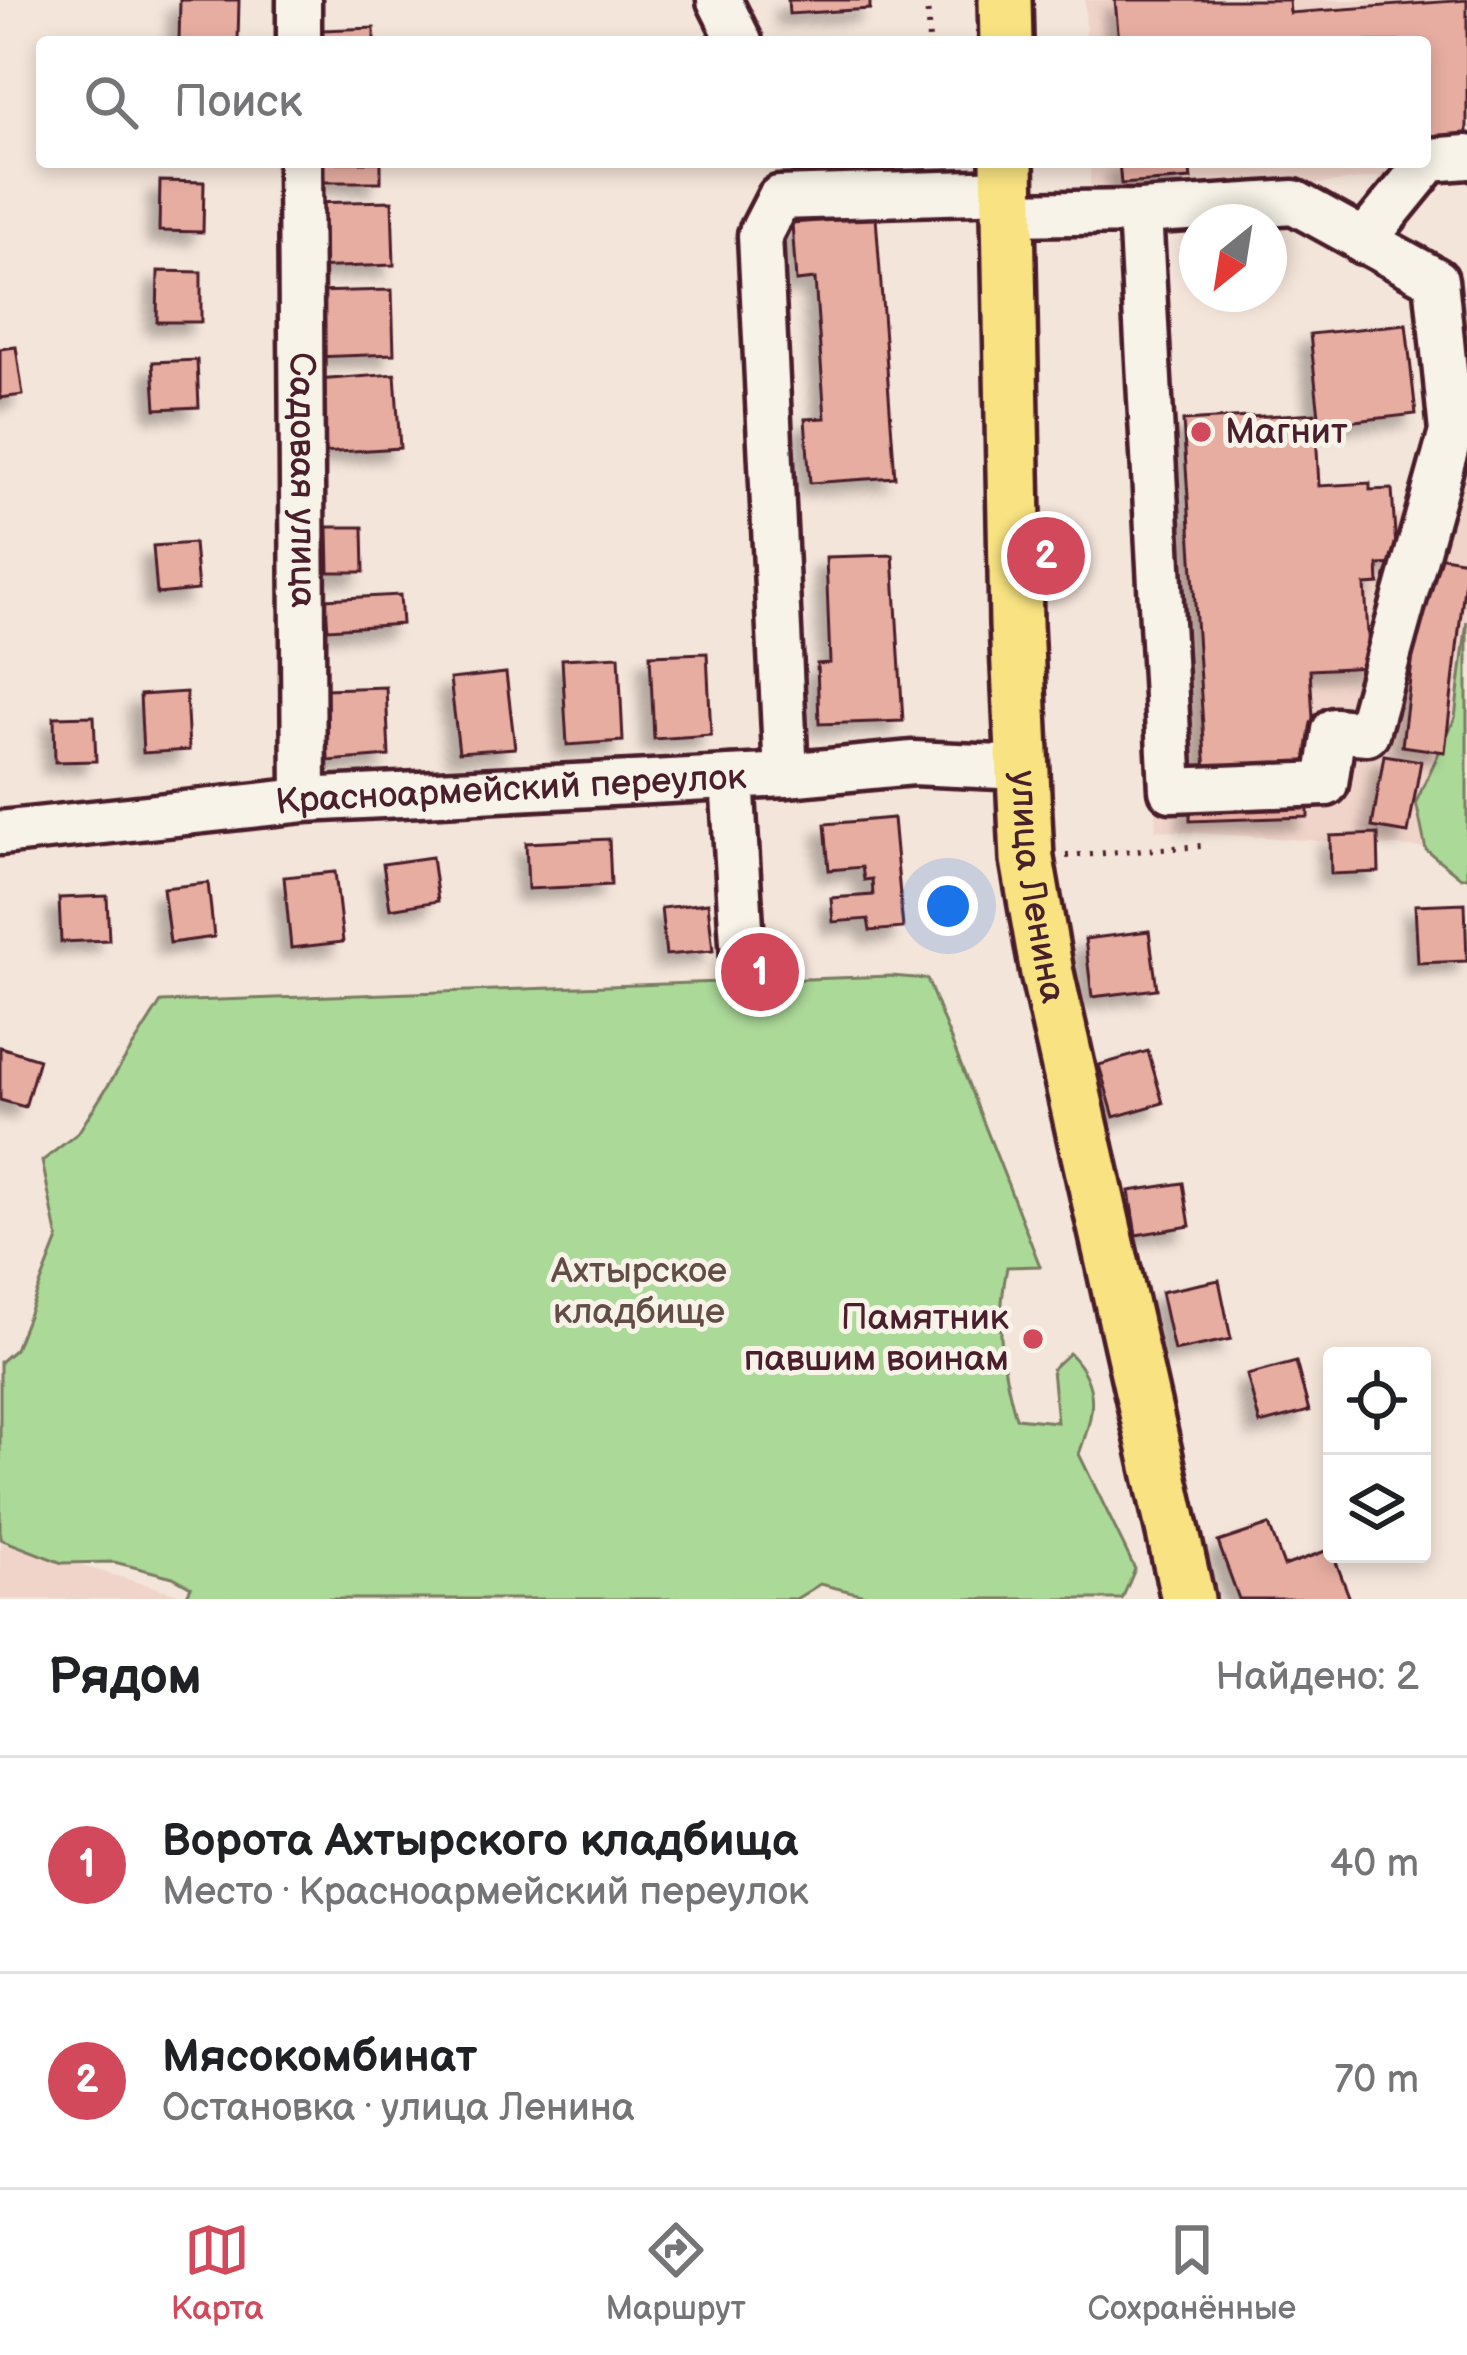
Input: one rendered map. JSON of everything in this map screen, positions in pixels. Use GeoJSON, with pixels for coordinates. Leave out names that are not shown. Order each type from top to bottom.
{"type":"FeatureCollection","features":[{"type":"Feature","properties":{"kind":"main road"},"geometry":{"type":"LineString","coordinates":[[1005,0],[1006,36]]}},
{"type":"Feature","properties":{"kind":"main road","name":"улица Ленина"},"geometry":{"type":"LineString","coordinates":[[1008,189],[1027,860],[1047,973],[1188,1599]]}},
{"type":"Feature","properties":{"kind":"street"},"geometry":{"type":"LineString","coordinates":[[299,0],[299,36]]}},
{"type":"Feature","properties":{"kind":"street"},"geometry":{"type":"LineString","coordinates":[[719,0],[737,36]]}},
{"type":"Feature","properties":{"kind":"street"},"geometry":{"type":"LineString","coordinates":[[1431,160],[1467,157]]}},
{"type":"Feature","properties":{"kind":"street","name":"Садовая улица"},"geometry":{"type":"LineString","coordinates":[[300,168],[304,800]]}},
{"type":"Feature","properties":{"kind":"street"},"geometry":{"type":"LineString","coordinates":[[1363,242],[1423,168]]}},
{"type":"Feature","properties":{"kind":"street"},"geometry":{"type":"LineString","coordinates":[[786,775],[760,235],[778,198],[1008,189],[1140,212],[1294,202],[1436,280],[1451,432],[1367,733],[1334,730],[1326,784],[1172,790],[1140,212]]}},
{"type":"Feature","properties":{"kind":"street","name":"Красноармейский переулок"},"geometry":{"type":"LineString","coordinates":[[0,833],[304,800],[786,775],[913,763],[1022,768]]}},
{"type":"Feature","properties":{"kind":"street"},"geometry":{"type":"LineString","coordinates":[[732,778],[743,959]]}},
{"type":"Feature","properties":{"kind":"path"},"geometry":{"type":"LineString","coordinates":[[927,0],[929,36]]}},
{"type":"Feature","properties":{"kind":"path"},"geometry":{"type":"LineString","coordinates":[[1027,860],[1201,846]]}},
{"type":"Feature","properties":{"kind":"shaded area"},"geometry":{"type":"Polygon","coordinates":[[[1085,0],[1467,0],[1467,167],[1133,205],[1090,187],[1090,168],[1431,168],[1431,36],[1086,36],[1085,0]]]}},
{"type":"Feature","properties":{"kind":"shaded area"},"geometry":{"type":"Polygon","coordinates":[[[1467,314],[1467,851],[1156,830],[1140,523],[1417,513],[1452,315],[1467,314]]]}},
{"type":"Feature","properties":{"kind":"shaded area"},"geometry":{"type":"Polygon","coordinates":[[[0,1542],[196,1599],[0,1599],[0,1542]]]}},
{"type":"Feature","properties":{"kind":"green space"},"geometry":{"type":"Polygon","coordinates":[[[1467,621],[1467,877],[1461,878],[1426,850],[1416,802],[1455,718],[1467,621]]]}},
{"type":"Feature","properties":{"kind":"green space","name":"Ахтырское кладбище"},"geometry":{"type":"Polygon","coordinates":[[[891,976],[927,979],[1040,1266],[1007,1267],[1001,1343],[1016,1418],[1057,1422],[1052,1369],[1069,1353],[1086,1377],[1091,1414],[1079,1454],[1135,1569],[1122,1599],[881,1599],[820,1584],[796,1599],[185,1599],[191,1587],[173,1577],[114,1562],[62,1563],[0,1539],[0,1362],[15,1349],[58,1239],[42,1161],[78,1133],[161,1002],[891,976]]]}},
{"type":"Feature","properties":{"kind":"building"},"geometry":{"type":"Polygon","coordinates":[[[180,0],[239,0],[238,36],[179,36],[180,0]]]}},
{"type":"Feature","properties":{"kind":"building"},"geometry":{"type":"Polygon","coordinates":[[[788,0],[870,0],[870,9],[789,14],[788,0]]]}},
{"type":"Feature","properties":{"kind":"building"},"geometry":{"type":"Polygon","coordinates":[[[1115,0],[1289,0],[1290,13],[1467,0],[1467,139],[1431,142],[1431,36],[1118,36],[1115,0]]]}},
{"type":"Feature","properties":{"kind":"building"},"geometry":{"type":"Polygon","coordinates":[[[374,28],[374,36],[296,36],[296,31],[374,28]]]}},
{"type":"Feature","properties":{"kind":"building"},"geometry":{"type":"Polygon","coordinates":[[[300,168],[381,168],[381,182],[300,182],[300,168]]]}},
{"type":"Feature","properties":{"kind":"building"},"geometry":{"type":"Polygon","coordinates":[[[798,168],[849,168],[798,172],[798,168]]]}},
{"type":"Feature","properties":{"kind":"building"},"geometry":{"type":"Polygon","coordinates":[[[1120,168],[1190,168],[1191,179],[1121,184],[1120,168]]]}},
{"type":"Feature","properties":{"kind":"building"},"geometry":{"type":"Polygon","coordinates":[[[160,181],[204,182],[203,232],[159,231],[160,181]]]}},
{"type":"Feature","properties":{"kind":"building"},"geometry":{"type":"Polygon","coordinates":[[[392,201],[394,265],[310,268],[308,203],[392,201]]]}},
{"type":"Feature","properties":{"kind":"building"},"geometry":{"type":"Polygon","coordinates":[[[876,217],[895,477],[810,483],[805,419],[825,418],[815,279],[796,281],[792,223],[876,217]]]}},
{"type":"Feature","properties":{"kind":"building"},"geometry":{"type":"Polygon","coordinates":[[[158,271],[201,272],[201,322],[157,322],[158,271]]]}},
{"type":"Feature","properties":{"kind":"building"},"geometry":{"type":"Polygon","coordinates":[[[392,290],[394,354],[315,357],[313,292],[392,290]]]}},
{"type":"Feature","properties":{"kind":"building"},"geometry":{"type":"Polygon","coordinates":[[[1406,324],[1416,414],[1320,425],[1310,334],[1406,324]]]}},
{"type":"Feature","properties":{"kind":"building"},"geometry":{"type":"Polygon","coordinates":[[[16,347],[23,395],[0,398],[0,349],[16,347]]]}},
{"type":"Feature","properties":{"kind":"building"},"geometry":{"type":"Polygon","coordinates":[[[197,360],[199,407],[156,409],[153,362],[197,360]]]}},
{"type":"Feature","properties":{"kind":"building"},"geometry":{"type":"Polygon","coordinates":[[[395,374],[400,448],[322,453],[317,380],[395,374]]]}},
{"type":"Feature","properties":{"kind":"building"},"geometry":{"type":"Polygon","coordinates":[[[1315,413],[1319,486],[1370,483],[1370,490],[1392,489],[1397,564],[1378,565],[1379,584],[1365,585],[1370,667],[1310,670],[1316,765],[1206,772],[1183,421],[1315,413]]]}},
{"type":"Feature","properties":{"kind":"building"},"geometry":{"type":"Polygon","coordinates":[[[328,527],[363,527],[364,572],[329,572],[328,527]]]}},
{"type":"Feature","properties":{"kind":"building"},"geometry":{"type":"Polygon","coordinates":[[[194,543],[198,590],[157,594],[153,546],[194,543]]]}},
{"type":"Feature","properties":{"kind":"building"},"geometry":{"type":"Polygon","coordinates":[[[1425,554],[1467,561],[1445,752],[1402,746],[1425,554]]]}},
{"type":"Feature","properties":{"kind":"building"},"geometry":{"type":"Polygon","coordinates":[[[893,555],[903,721],[819,724],[817,664],[830,663],[826,557],[893,555]]]}},
{"type":"Feature","properties":{"kind":"building"},"geometry":{"type":"Polygon","coordinates":[[[400,595],[402,624],[328,629],[325,599],[400,595]]]}},
{"type":"Feature","properties":{"kind":"building"},"geometry":{"type":"Polygon","coordinates":[[[707,653],[711,735],[654,739],[650,655],[707,653]]]}},
{"type":"Feature","properties":{"kind":"building"},"geometry":{"type":"Polygon","coordinates":[[[619,656],[623,741],[567,745],[562,659],[619,656]]]}},
{"type":"Feature","properties":{"kind":"building"},"geometry":{"type":"Polygon","coordinates":[[[506,673],[515,748],[459,752],[450,679],[506,673]]]}},
{"type":"Feature","properties":{"kind":"building"},"geometry":{"type":"Polygon","coordinates":[[[386,687],[389,756],[328,761],[325,689],[386,687]]]}},
{"type":"Feature","properties":{"kind":"building"},"geometry":{"type":"Polygon","coordinates":[[[186,692],[189,750],[143,753],[140,695],[186,692]]]}},
{"type":"Feature","properties":{"kind":"building"},"geometry":{"type":"Polygon","coordinates":[[[94,716],[96,761],[55,762],[54,717],[94,716]]]}},
{"type":"Feature","properties":{"kind":"building"},"geometry":{"type":"Polygon","coordinates":[[[1384,755],[1421,761],[1408,833],[1372,827],[1384,755]]]}},
{"type":"Feature","properties":{"kind":"building"},"geometry":{"type":"Polygon","coordinates":[[[1308,797],[1308,817],[1190,821],[1190,800],[1308,797]]]}},
{"type":"Feature","properties":{"kind":"building"},"geometry":{"type":"Polygon","coordinates":[[[893,818],[903,928],[870,931],[868,919],[833,922],[831,898],[873,895],[872,879],[864,880],[862,867],[829,870],[825,824],[893,818]]]}},
{"type":"Feature","properties":{"kind":"building"},"geometry":{"type":"Polygon","coordinates":[[[1378,834],[1379,872],[1331,874],[1330,836],[1378,834]]]}},
{"type":"Feature","properties":{"kind":"building"},"geometry":{"type":"Polygon","coordinates":[[[609,839],[611,885],[528,889],[526,843],[609,839]]]}},
{"type":"Feature","properties":{"kind":"building"},"geometry":{"type":"Polygon","coordinates":[[[432,857],[438,901],[390,909],[383,864],[432,857]]]}},
{"type":"Feature","properties":{"kind":"building"},"geometry":{"type":"Polygon","coordinates":[[[335,872],[343,942],[291,948],[284,877],[335,872]]]}},
{"type":"Feature","properties":{"kind":"building"},"geometry":{"type":"Polygon","coordinates":[[[208,883],[214,937],[170,943],[163,888],[208,883]]]}},
{"type":"Feature","properties":{"kind":"building"},"geometry":{"type":"Polygon","coordinates":[[[107,896],[109,940],[61,942],[59,898],[107,896]]]}},
{"type":"Feature","properties":{"kind":"building"},"geometry":{"type":"Polygon","coordinates":[[[708,903],[713,951],[666,955],[661,908],[708,903]]]}},
{"type":"Feature","properties":{"kind":"building"},"geometry":{"type":"Polygon","coordinates":[[[1465,903],[1467,961],[1418,963],[1415,905],[1465,903]]]}},
{"type":"Feature","properties":{"kind":"building"},"geometry":{"type":"Polygon","coordinates":[[[1149,931],[1157,989],[1092,997],[1085,939],[1149,931]]]}},
{"type":"Feature","properties":{"kind":"building"},"geometry":{"type":"Polygon","coordinates":[[[0,1047],[39,1059],[25,1107],[0,1100],[0,1047]]]}},
{"type":"Feature","properties":{"kind":"building"},"geometry":{"type":"Polygon","coordinates":[[[1148,1051],[1163,1103],[1114,1117],[1099,1065],[1148,1051]]]}},
{"type":"Feature","properties":{"kind":"building"},"geometry":{"type":"Polygon","coordinates":[[[1183,1183],[1190,1226],[1136,1235],[1129,1191],[1183,1183]]]}},
{"type":"Feature","properties":{"kind":"building"},"geometry":{"type":"Polygon","coordinates":[[[1219,1280],[1231,1339],[1174,1351],[1161,1292],[1219,1280]]]}},
{"type":"Feature","properties":{"kind":"building"},"geometry":{"type":"Polygon","coordinates":[[[1296,1362],[1309,1411],[1260,1424],[1247,1375],[1296,1362]]]}},
{"type":"Feature","properties":{"kind":"building"},"geometry":{"type":"Polygon","coordinates":[[[1269,1525],[1284,1566],[1323,1552],[1323,1563],[1336,1563],[1350,1599],[1239,1599],[1218,1542],[1269,1525]]]}},
{"type":"Feature","properties":{"kind":"place","name":"Магнит"},"geometry":{"type":"Point","coordinates":[1201,432]}},
{"type":"Feature","properties":{"kind":"place","name":"Мясокомбинат"},"geometry":{"type":"Point","coordinates":[1046,556]}},
{"type":"Feature","properties":{"kind":"place","name":"Ворота Ахтырского кладбища"},"geometry":{"type":"Point","coordinates":[760,972]}},
{"type":"Feature","properties":{"kind":"place","name":"Памятник павшим воинам"},"geometry":{"type":"Point","coordinates":[1033,1339]}}]}
